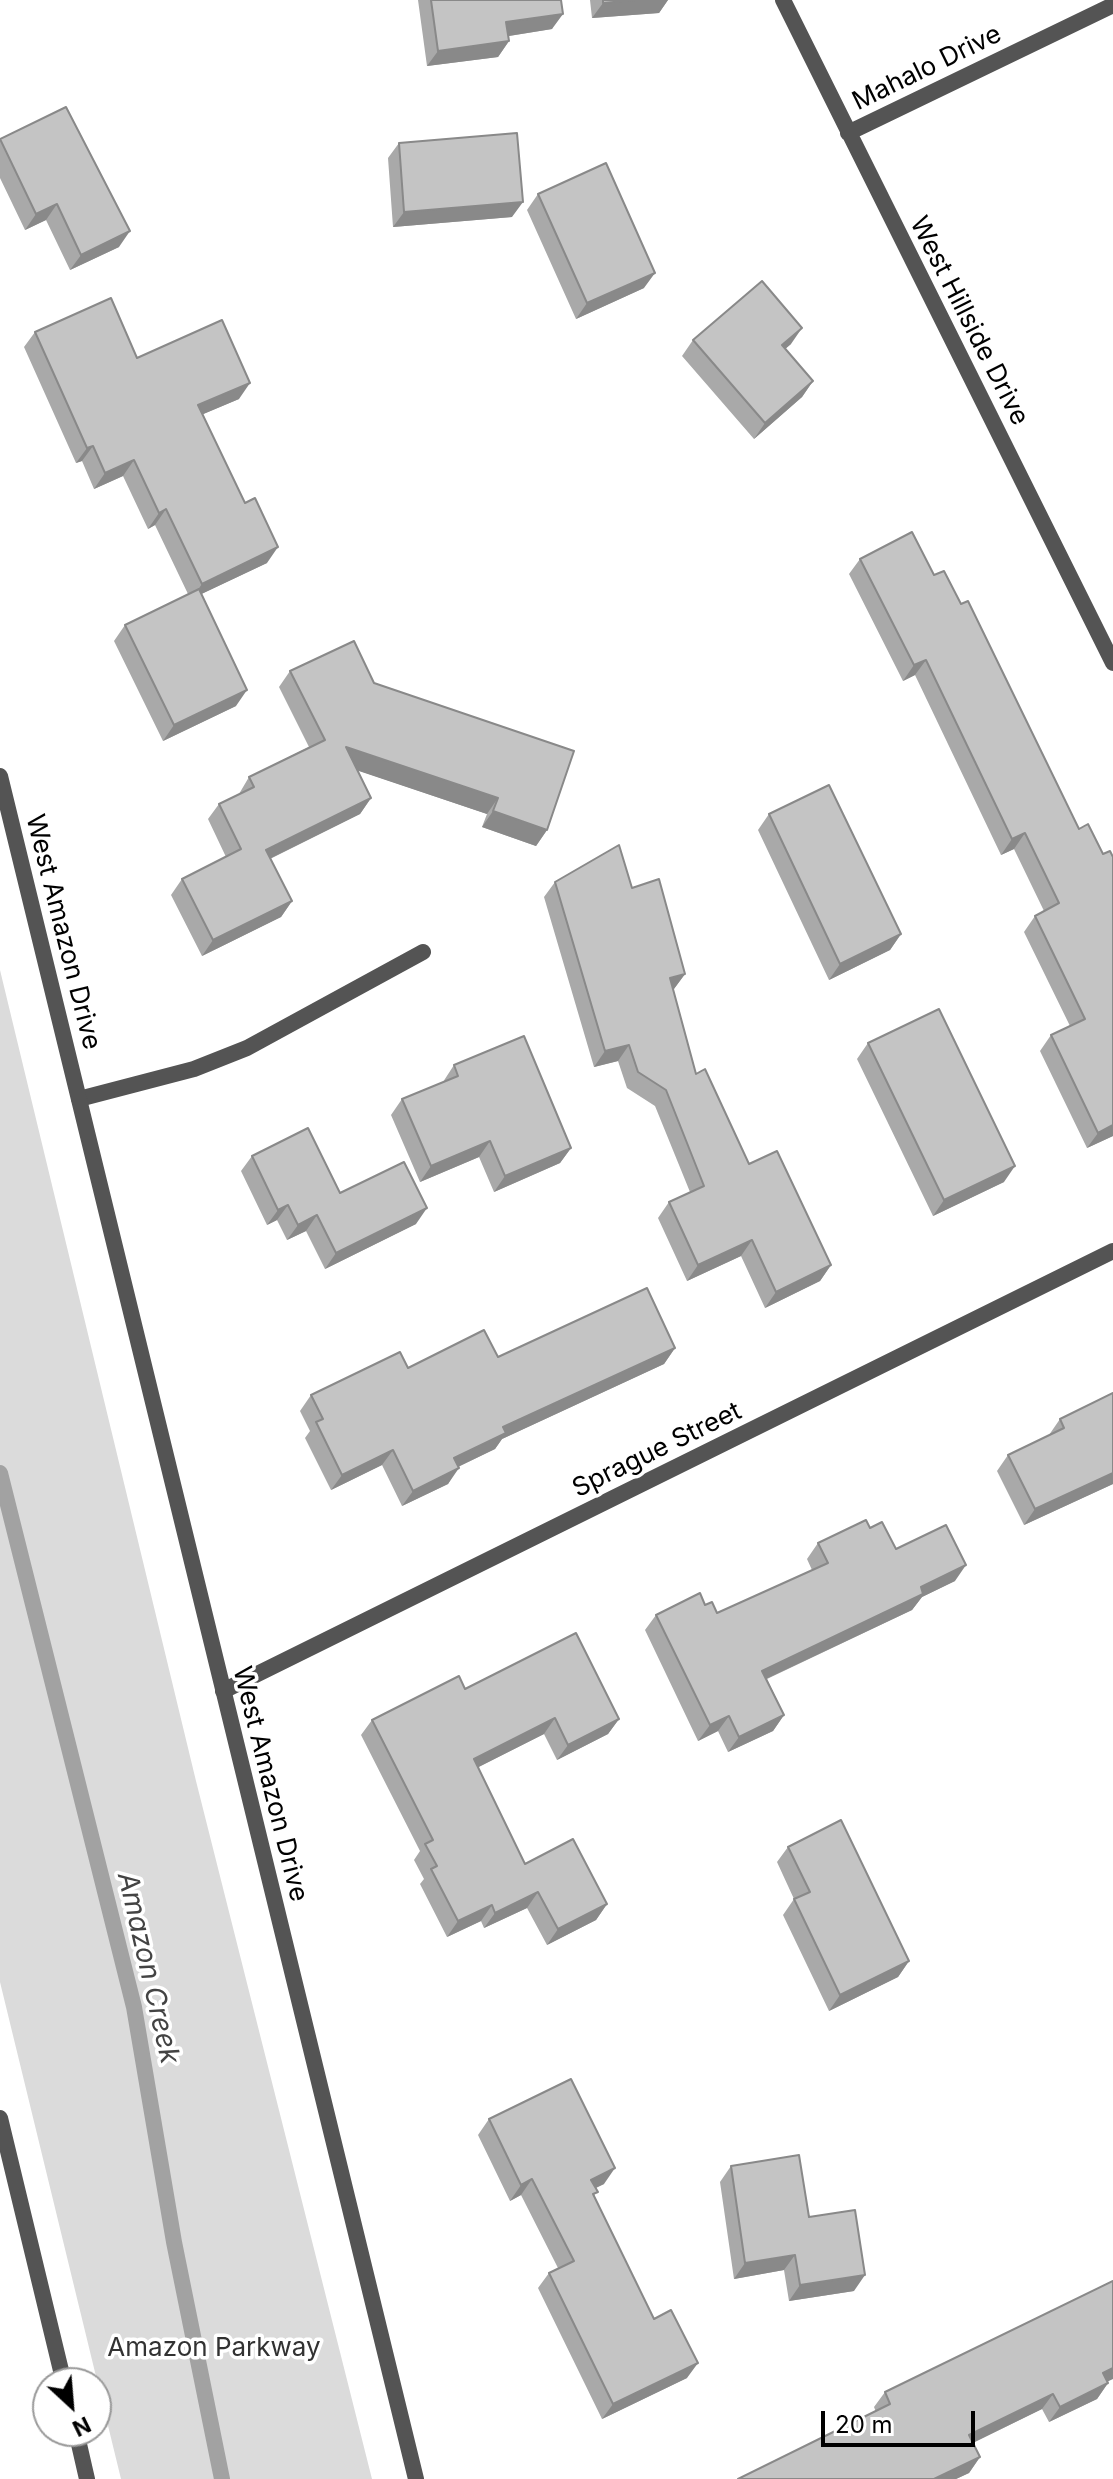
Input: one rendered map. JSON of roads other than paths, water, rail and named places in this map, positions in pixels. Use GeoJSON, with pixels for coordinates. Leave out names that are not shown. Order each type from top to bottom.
{"type":"FeatureCollection","features":[{"type":"Feature","properties":{"kind":"street","name":"West Hillside Drive"},"geometry":{"type":"LineString","coordinates":[[783,0],[1113,663]]}},
{"type":"Feature","properties":{"kind":"street","name":"Mahalo Drive"},"geometry":{"type":"LineString","coordinates":[[848,133],[1113,5]]}},
{"type":"Feature","properties":{"kind":"street","name":"West Amazon Drive"},"geometry":{"type":"LineString","coordinates":[[0,776],[416,2479]]}},
{"type":"Feature","properties":{"kind":"street"},"geometry":{"type":"LineString","coordinates":[[79,1099],[194,1069],[247,1048],[423,952]]}},
{"type":"Feature","properties":{"kind":"street","name":"Sprague Street"},"geometry":{"type":"LineString","coordinates":[[223,1691],[1113,1251]]}},
{"type":"Feature","properties":{"kind":"street"},"geometry":{"type":"LineString","coordinates":[[0,2118],[60,2367]]}},
{"type":"Feature","properties":{"kind":"street"},"geometry":{"type":"LineString","coordinates":[[80,2447],[87,2479]]}},
{"type":"Feature","properties":{"kind":"waterway","name":"Amazon Creek"},"geometry":{"type":"LineString","coordinates":[[0,1473],[134,2007],[174,2242],[222,2479]]}},
{"type":"Feature","properties":{"kind":"park label","name":"Amazon Parkway"},"geometry":{"type":"Point","coordinates":[214,2348]}}]}
